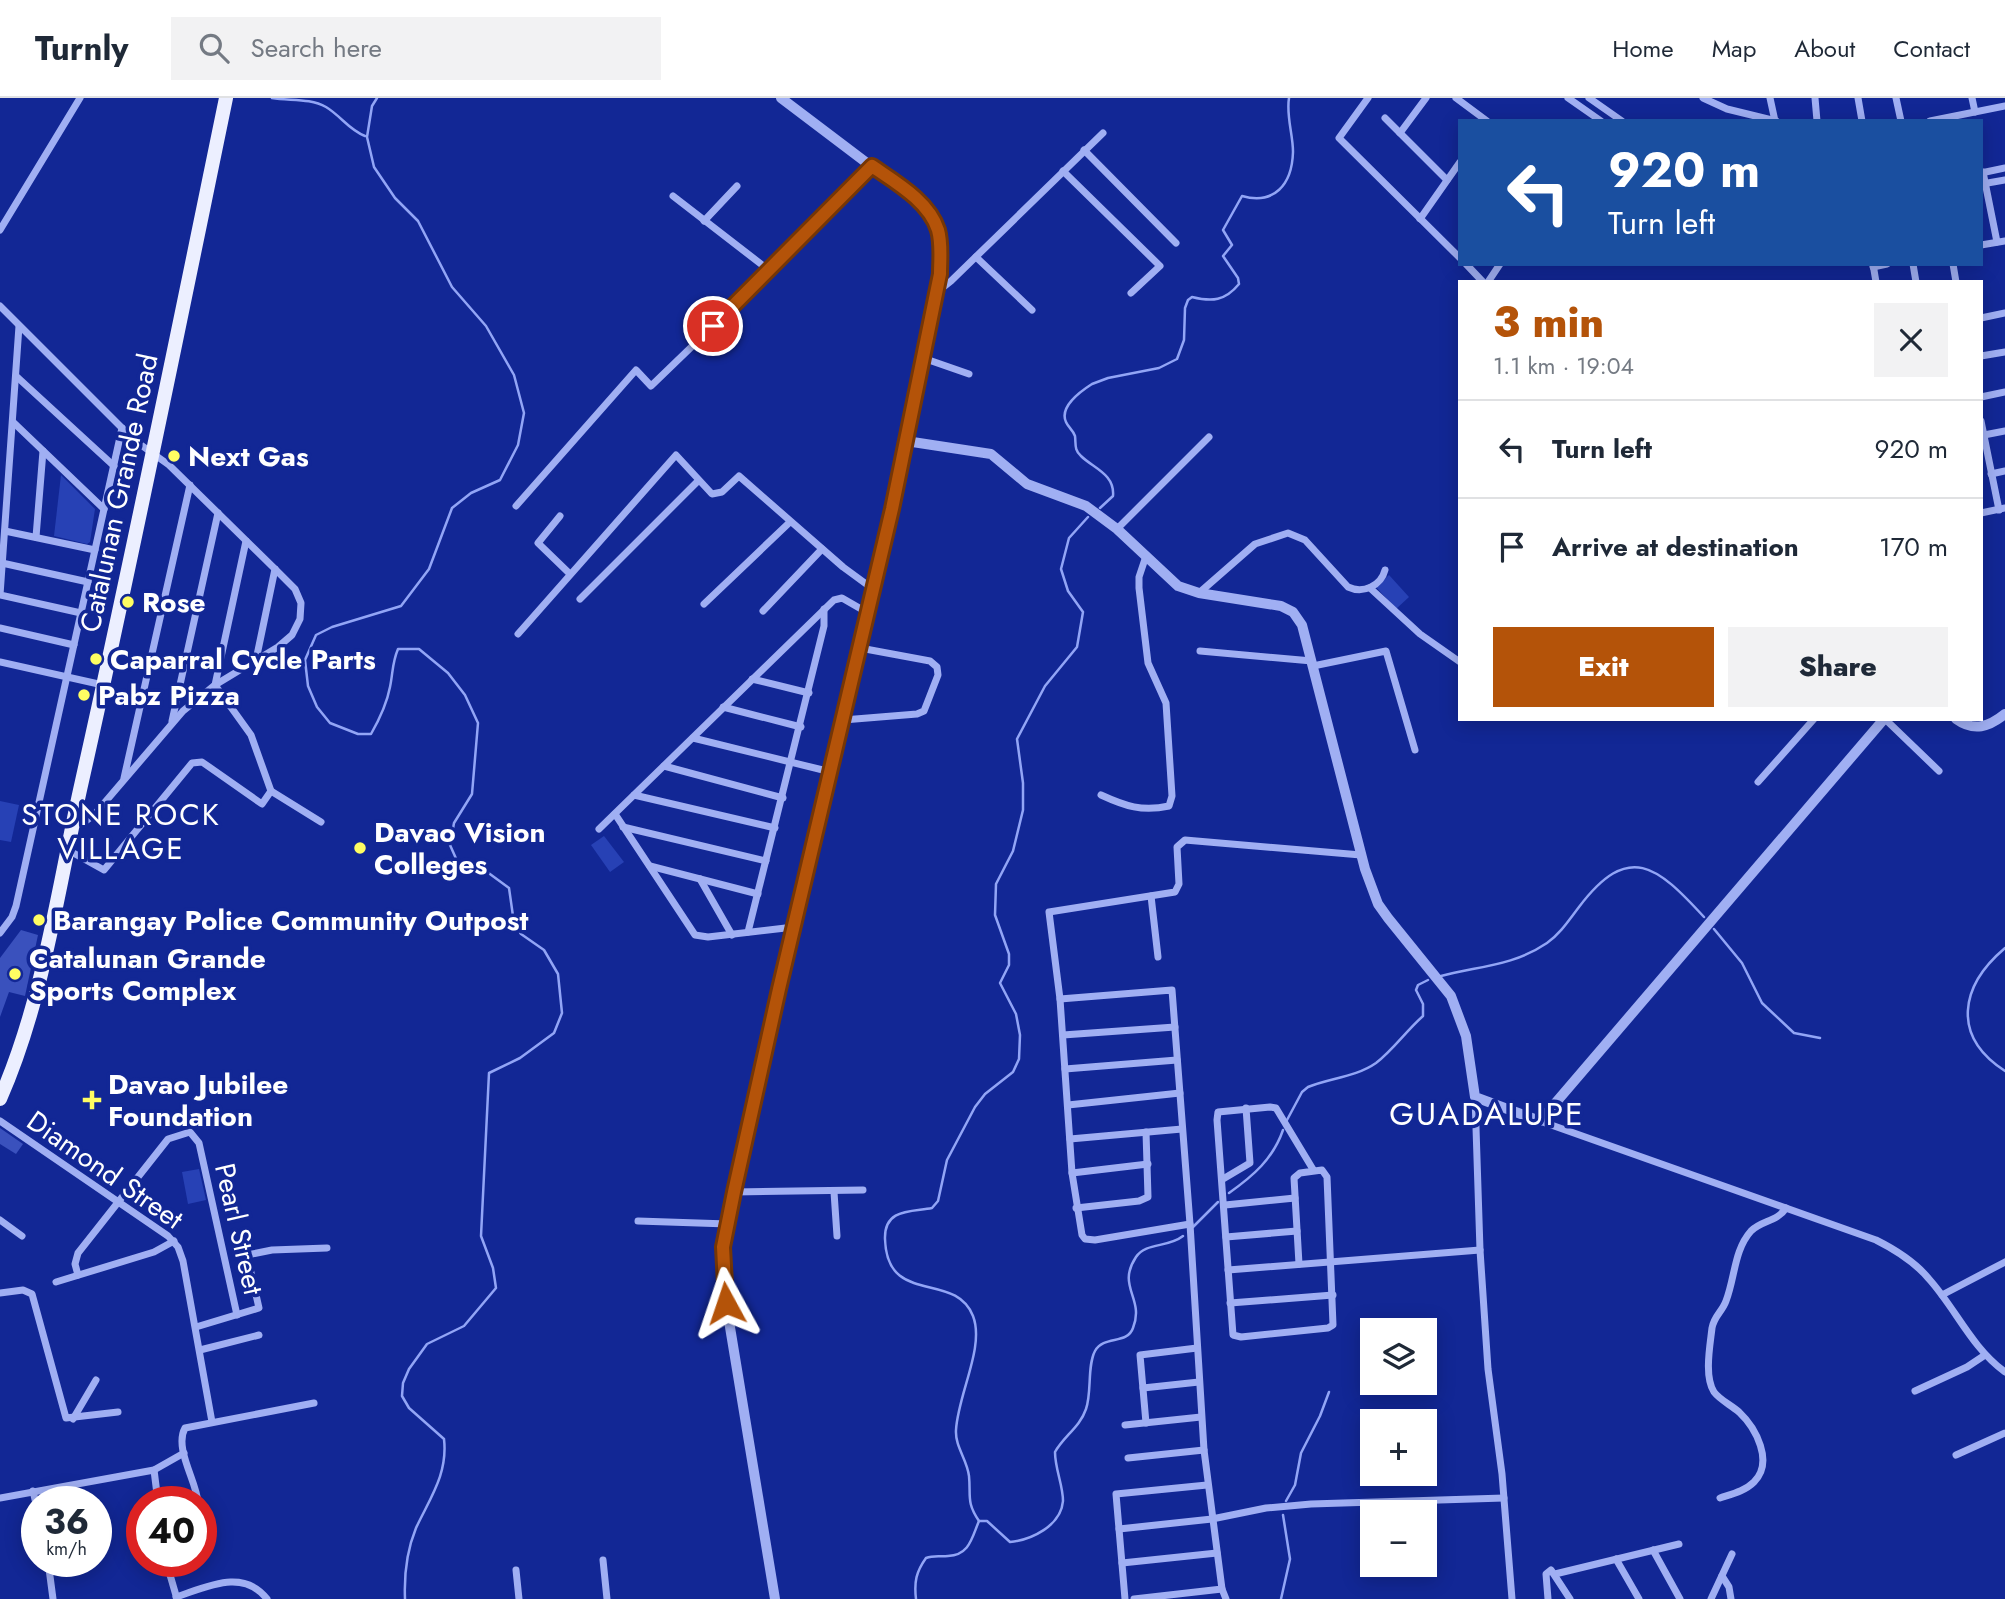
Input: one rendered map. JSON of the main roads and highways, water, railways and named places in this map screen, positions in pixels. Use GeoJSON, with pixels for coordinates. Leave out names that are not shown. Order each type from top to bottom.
{"type":"FeatureCollection","features":[{"type":"Feature","properties":{"kind":"main road","name":"Catalunan Grande Road"},"geometry":{"type":"LineString","coordinates":[[0,1098],[16,1058],[33,1000],[67,850],[226,98]]}},
{"type":"Feature","properties":{"kind":"waterway"},"geometry":{"type":"LineString","coordinates":[[272,98],[320,104],[365,136]]}},
{"type":"Feature","properties":{"kind":"waterway"},"geometry":{"type":"LineString","coordinates":[[377,98],[372,106],[367,137],[374,167],[395,198],[418,221],[452,287],[486,326],[514,375],[524,413],[518,445],[500,480],[471,493],[452,508],[429,569],[401,606],[332,627],[316,635],[305,660],[308,686],[317,707],[330,723],[358,734],[371,734],[387,699],[398,649],[419,649],[448,673],[465,695],[478,723],[472,794],[454,823],[450,845],[458,863],[479,866],[509,888],[514,923],[521,934],[544,950],[558,974],[562,1013],[554,1033],[520,1058],[489,1073],[481,1236],[493,1268],[496,1288],[464,1326],[427,1344],[409,1369],[403,1383],[402,1396],[409,1408],[444,1439],[445,1452],[441,1475],[410,1545],[405,1599]]}},
{"type":"Feature","properties":{"kind":"waterway"},"geometry":{"type":"LineString","coordinates":[[1100,508],[1113,496],[1113,488],[1107,477],[1077,451],[1075,436],[1066,422],[1068,405],[1092,384],[1108,378],[1159,368],[1177,359],[1184,340],[1185,308],[1188,300],[1192,297],[1218,299],[1229,294],[1239,284],[1238,278],[1223,256],[1232,245],[1223,230],[1242,196],[1263,198],[1272,195],[1285,183],[1293,152],[1289,98]]}},
{"type":"Feature","properties":{"kind":"waterway"},"geometry":{"type":"LineString","coordinates":[[1088,517],[1069,538],[1061,569],[1068,591],[1083,612],[1077,647],[1045,686],[1017,739],[1023,783],[1023,810],[1013,851],[996,884],[995,915],[1009,954],[1009,965],[1000,983],[1016,1014],[1020,1035],[1019,1059],[1013,1072],[985,1094],[975,1107],[947,1160],[938,1201],[932,1208],[908,1211],[894,1217],[886,1229],[885,1239],[889,1260],[897,1273],[909,1281],[952,1294],[964,1302],[973,1316],[976,1342],[958,1416],[956,1436],[968,1470],[972,1509],[979,1521],[987,1521],[1010,1542],[1044,1530],[1057,1518],[1061,1510],[1063,1495],[1055,1452],[1080,1421],[1086,1409],[1095,1351],[1104,1343],[1126,1337],[1133,1328],[1136,1308],[1129,1277],[1136,1257],[1145,1249],[1183,1236]]}},
{"type":"Feature","properties":{"kind":"waterway"},"geometry":{"type":"LineString","coordinates":[[1441,976],[1509,961],[1534,951],[1556,935],[1597,886],[1613,874],[1628,868],[1643,868],[1657,874],[1704,917]]}},
{"type":"Feature","properties":{"kind":"waterway"},"geometry":{"type":"LineString","coordinates":[[1714,929],[1742,963],[1762,1003],[1794,1033],[1820,1038]]}},
{"type":"Feature","properties":{"kind":"waterway"},"geometry":{"type":"LineString","coordinates":[[2005,948],[1978,978],[1968,1011],[1969,1027],[1976,1042],[1988,1057],[2005,1071]]}},
{"type":"Feature","properties":{"kind":"waterway"},"geometry":{"type":"LineString","coordinates":[[1287,1120],[1302,1092],[1308,1087],[1368,1068],[1388,1052],[1423,1016],[1423,1004],[1416,990],[1418,985],[1428,980]]}},
{"type":"Feature","properties":{"kind":"waterway"},"geometry":{"type":"LineString","coordinates":[[1229,1193],[1261,1166],[1274,1150],[1283,1130]]}},
{"type":"Feature","properties":{"kind":"waterway"},"geometry":{"type":"LineString","coordinates":[[1193,1227],[1218,1202]]}},
{"type":"Feature","properties":{"kind":"waterway"},"geometry":{"type":"LineString","coordinates":[[1286,1501],[1295,1485],[1301,1453],[1329,1392]]}},
{"type":"Feature","properties":{"kind":"waterway"},"geometry":{"type":"LineString","coordinates":[[1281,1599],[1290,1559],[1283,1515]]}},
{"type":"Feature","properties":{"kind":"waterway"},"geometry":{"type":"LineString","coordinates":[[916,1599],[917,1577],[926,1558],[955,1555],[966,1549],[979,1521]]}},
{"type":"Feature","properties":{"kind":"place","name":"Next Gas"},"geometry":{"type":"Point","coordinates":[174,456]}},
{"type":"Feature","properties":{"kind":"place","name":"Rose"},"geometry":{"type":"Point","coordinates":[128,602]}},
{"type":"Feature","properties":{"kind":"place","name":"Caparral Cycle Parts"},"geometry":{"type":"Point","coordinates":[96,659]}},
{"type":"Feature","properties":{"kind":"place","name":"Pabz Pizza"},"geometry":{"type":"Point","coordinates":[84,695]}},
{"type":"Feature","properties":{"kind":"place","name":"Davao Vision Colleges"},"geometry":{"type":"Point","coordinates":[360,848]}},
{"type":"Feature","properties":{"kind":"place","name":"Barangay Police Community Outpost"},"geometry":{"type":"Point","coordinates":[39,920]}},
{"type":"Feature","properties":{"kind":"place","name":"Catalunan Grande Sports Complex"},"geometry":{"type":"Point","coordinates":[15,974]}},
{"type":"Feature","properties":{"kind":"place","name":"Davao Jubilee Foundation"},"geometry":{"type":"Point","coordinates":[92,1100]}},
{"type":"Feature","properties":{"kind":"district","name":"STONE ROCK VILLAGE"},"geometry":{"type":"Point","coordinates":[121,831]}},
{"type":"Feature","properties":{"kind":"district","name":"GUADALUPE"},"geometry":{"type":"Point","coordinates":[1487,1114]}}]}
